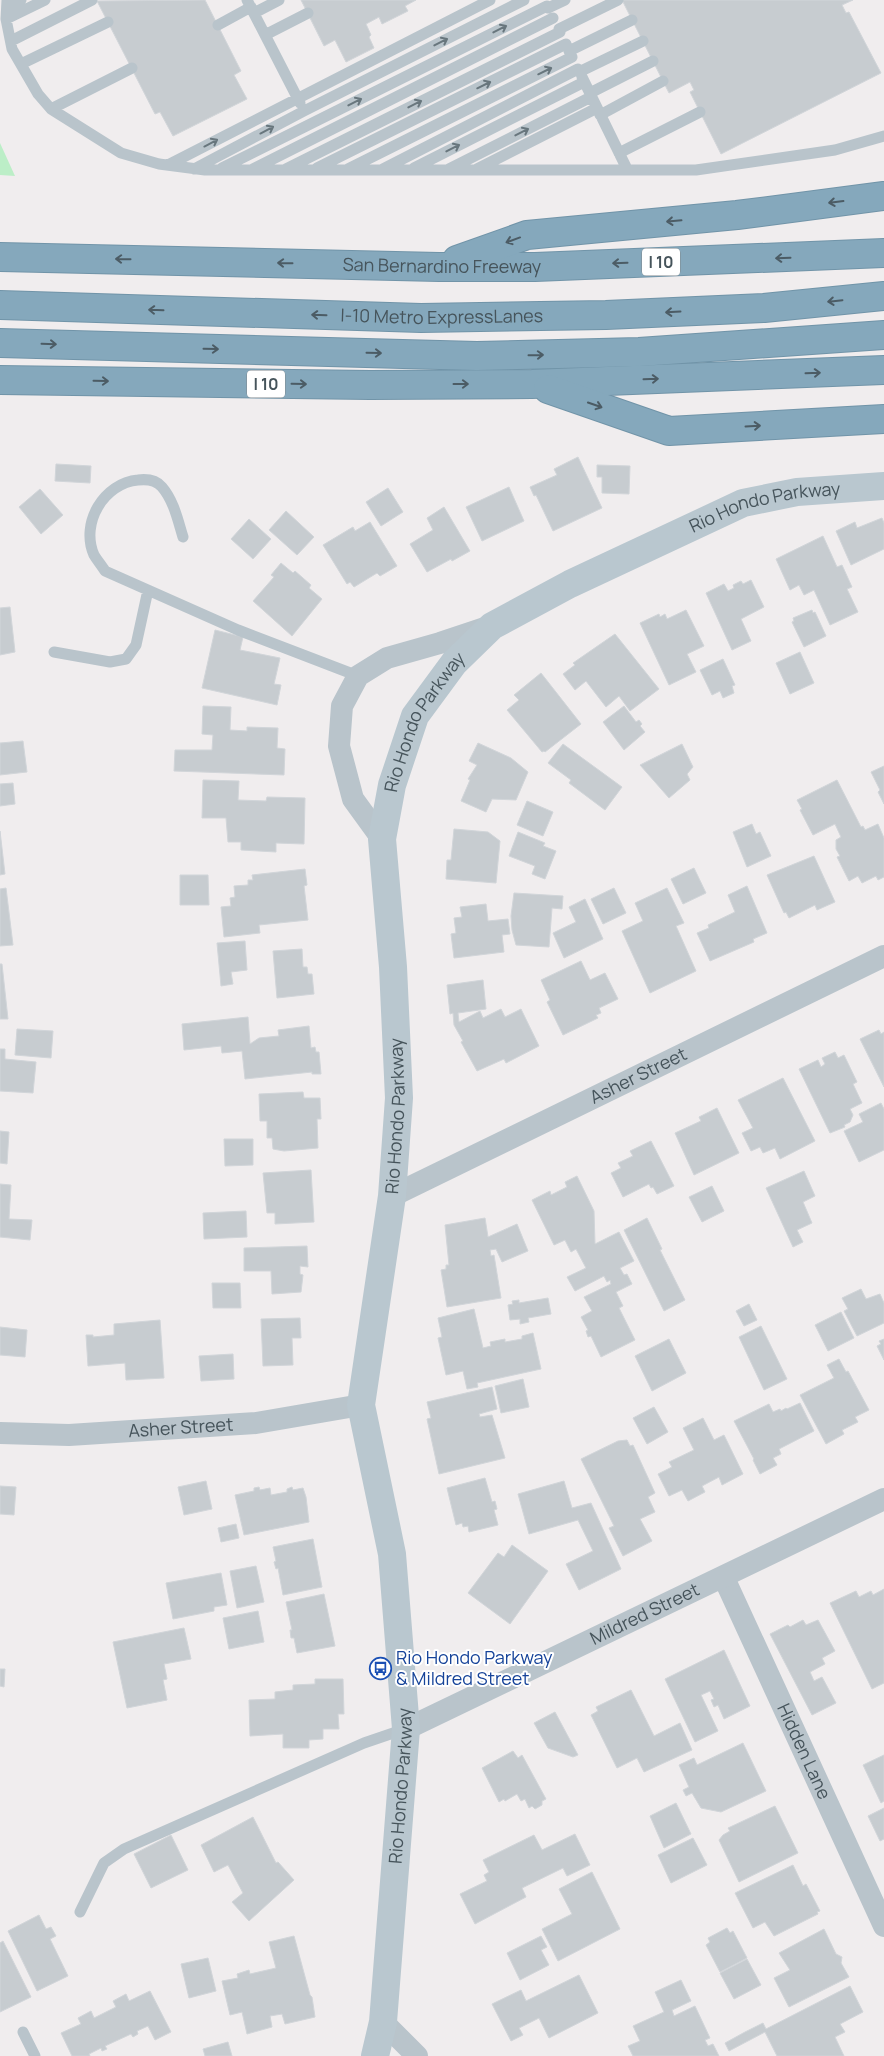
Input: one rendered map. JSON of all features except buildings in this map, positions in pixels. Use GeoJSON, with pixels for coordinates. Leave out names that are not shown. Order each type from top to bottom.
{"type":"FeatureCollection","features":[{"type":"Feature","properties":{"kind":"highway"},"geometry":{"type":"LineString","coordinates":[[439,266],[528,235],[737,215],[884,196]]}},
{"type":"Feature","properties":{"kind":"highway","name":"San Bernardino Freeway"},"geometry":{"type":"LineString","coordinates":[[0,257],[535,267],[884,253]]}},
{"type":"Feature","properties":{"kind":"highway","name":"I-10 Metro ExpressLanes"},"geometry":{"type":"LineString","coordinates":[[0,305],[421,318],[606,315],[744,309],[884,296]]}},
{"type":"Feature","properties":{"kind":"highway"},"geometry":{"type":"LineString","coordinates":[[0,343],[477,356],[639,352],[884,335]]}},
{"type":"Feature","properties":{"kind":"highway","name":"I 10"},"geometry":{"type":"LineString","coordinates":[[0,380],[370,385],[532,384],[884,370]]}},
{"type":"Feature","properties":{"kind":"highway"},"geometry":{"type":"LineString","coordinates":[[532,384],[669,431],[884,419]]}},
{"type":"Feature","properties":{"kind":"street","name":"Rio Hondo Parkway"},"geometry":{"type":"LineString","coordinates":[[375,2056],[383,2022],[406,1729],[392,1554],[361,1405],[392,1196],[399,1098],[393,967],[382,838],[392,785],[415,716],[454,663],[492,626],[570,584],[742,503],[797,492],[884,486]]}},
{"type":"Feature","properties":{"kind":"street"},"geometry":{"type":"LineString","coordinates":[[382,838],[353,799],[339,746],[342,706],[358,676],[387,658],[492,626]]}},
{"type":"Feature","properties":{"kind":"street","name":"Asher Street"},"geometry":{"type":"LineString","coordinates":[[392,1196],[884,956]]}},
{"type":"Feature","properties":{"kind":"street","name":"Asher Street"},"geometry":{"type":"LineString","coordinates":[[0,1433],[69,1435],[256,1423],[361,1405]]}},
{"type":"Feature","properties":{"kind":"street","name":"Mildred Street"},"geometry":{"type":"LineString","coordinates":[[406,1729],[724,1578],[884,1499]]}},
{"type":"Feature","properties":{"kind":"street","name":"Hidden Lane"},"geometry":{"type":"LineString","coordinates":[[724,1578],[884,1926]]}},
{"type":"Feature","properties":{"kind":"street"},"geometry":{"type":"LineString","coordinates":[[383,2022],[417,2056]]}},
{"type":"Feature","properties":{"kind":"lane"},"geometry":{"type":"LineString","coordinates":[[21,0],[7,4],[6,20],[12,49],[38,94],[51,109],[121,153],[168,165],[193,169],[314,170],[336,167],[381,170],[696,170],[835,150],[884,136]]}},
{"type":"Feature","properties":{"kind":"lane"},"geometry":{"type":"LineString","coordinates":[[6,20],[45,0]]}},
{"type":"Feature","properties":{"kind":"lane"},"geometry":{"type":"LineString","coordinates":[[11,40],[92,0]]}},
{"type":"Feature","properties":{"kind":"lane"},"geometry":{"type":"LineString","coordinates":[[218,25],[251,7],[279,0]]}},
{"type":"Feature","properties":{"kind":"lane"},"geometry":{"type":"LineString","coordinates":[[168,165],[490,0]]}},
{"type":"Feature","properties":{"kind":"lane"},"geometry":{"type":"LineString","coordinates":[[193,169],[524,0]]}},
{"type":"Feature","properties":{"kind":"lane"},"geometry":{"type":"LineString","coordinates":[[220,170],[566,0]]}},
{"type":"Feature","properties":{"kind":"lane"},"geometry":{"type":"LineString","coordinates":[[284,170],[618,0]]}},
{"type":"Feature","properties":{"kind":"lane"},"geometry":{"type":"LineString","coordinates":[[251,7],[324,150],[336,167]]}},
{"type":"Feature","properties":{"kind":"lane"},"geometry":{"type":"LineString","coordinates":[[548,8],[627,169]]}},
{"type":"Feature","properties":{"kind":"lane"},"geometry":{"type":"LineString","coordinates":[[251,170],[317,136],[548,8]]}},
{"type":"Feature","properties":{"kind":"lane"},"geometry":{"type":"LineString","coordinates":[[265,35],[308,13]]}},
{"type":"Feature","properties":{"kind":"lane"},"geometry":{"type":"LineString","coordinates":[[336,167],[632,20]]}},
{"type":"Feature","properties":{"kind":"lane"},"geometry":{"type":"LineString","coordinates":[[21,64],[108,22]]}},
{"type":"Feature","properties":{"kind":"lane"},"geometry":{"type":"LineString","coordinates":[[381,170],[581,74],[643,42]]}},
{"type":"Feature","properties":{"kind":"lane"},"geometry":{"type":"LineString","coordinates":[[336,167],[569,51]]}},
{"type":"Feature","properties":{"kind":"lane"},"geometry":{"type":"LineString","coordinates":[[447,170],[653,61]]}},
{"type":"Feature","properties":{"kind":"lane"},"geometry":{"type":"LineString","coordinates":[[51,109],[132,68]]}},
{"type":"Feature","properties":{"kind":"lane"},"geometry":{"type":"LineString","coordinates":[[410,170],[581,74]]}},
{"type":"Feature","properties":{"kind":"lane"},"geometry":{"type":"LineString","coordinates":[[475,170],[663,81]]}},
{"type":"Feature","properties":{"kind":"lane"},"geometry":{"type":"LineString","coordinates":[[619,153],[700,112]]}},
{"type":"Feature","properties":{"kind":"lane"},"geometry":{"type":"LineString","coordinates":[[183,537],[172,503],[161,486],[147,479],[124,481],[106,493],[96,510],[90,532],[94,554],[105,571],[238,630],[358,676]]}},
{"type":"Feature","properties":{"kind":"lane"},"geometry":{"type":"LineString","coordinates":[[54,652],[110,662],[126,659],[136,645],[148,590]]}},
{"type":"Feature","properties":{"kind":"lane"},"geometry":{"type":"LineString","coordinates":[[80,1912],[104,1863],[124,1849],[364,1743],[406,1729]]}},
{"type":"Feature","properties":{"kind":"lane"},"geometry":{"type":"LineString","coordinates":[[23,2032],[35,2056]]}},
{"type":"Feature","properties":{"kind":"green space"},"geometry":{"type":"Polygon","coordinates":[[[0,143],[15,176],[0,175],[0,143]]]}},
{"type":"Feature","properties":{"kind":"place","name":"Rio Hondo Parkway & Mildred Street"},"geometry":{"type":"Point","coordinates":[380,1668]}}]}
